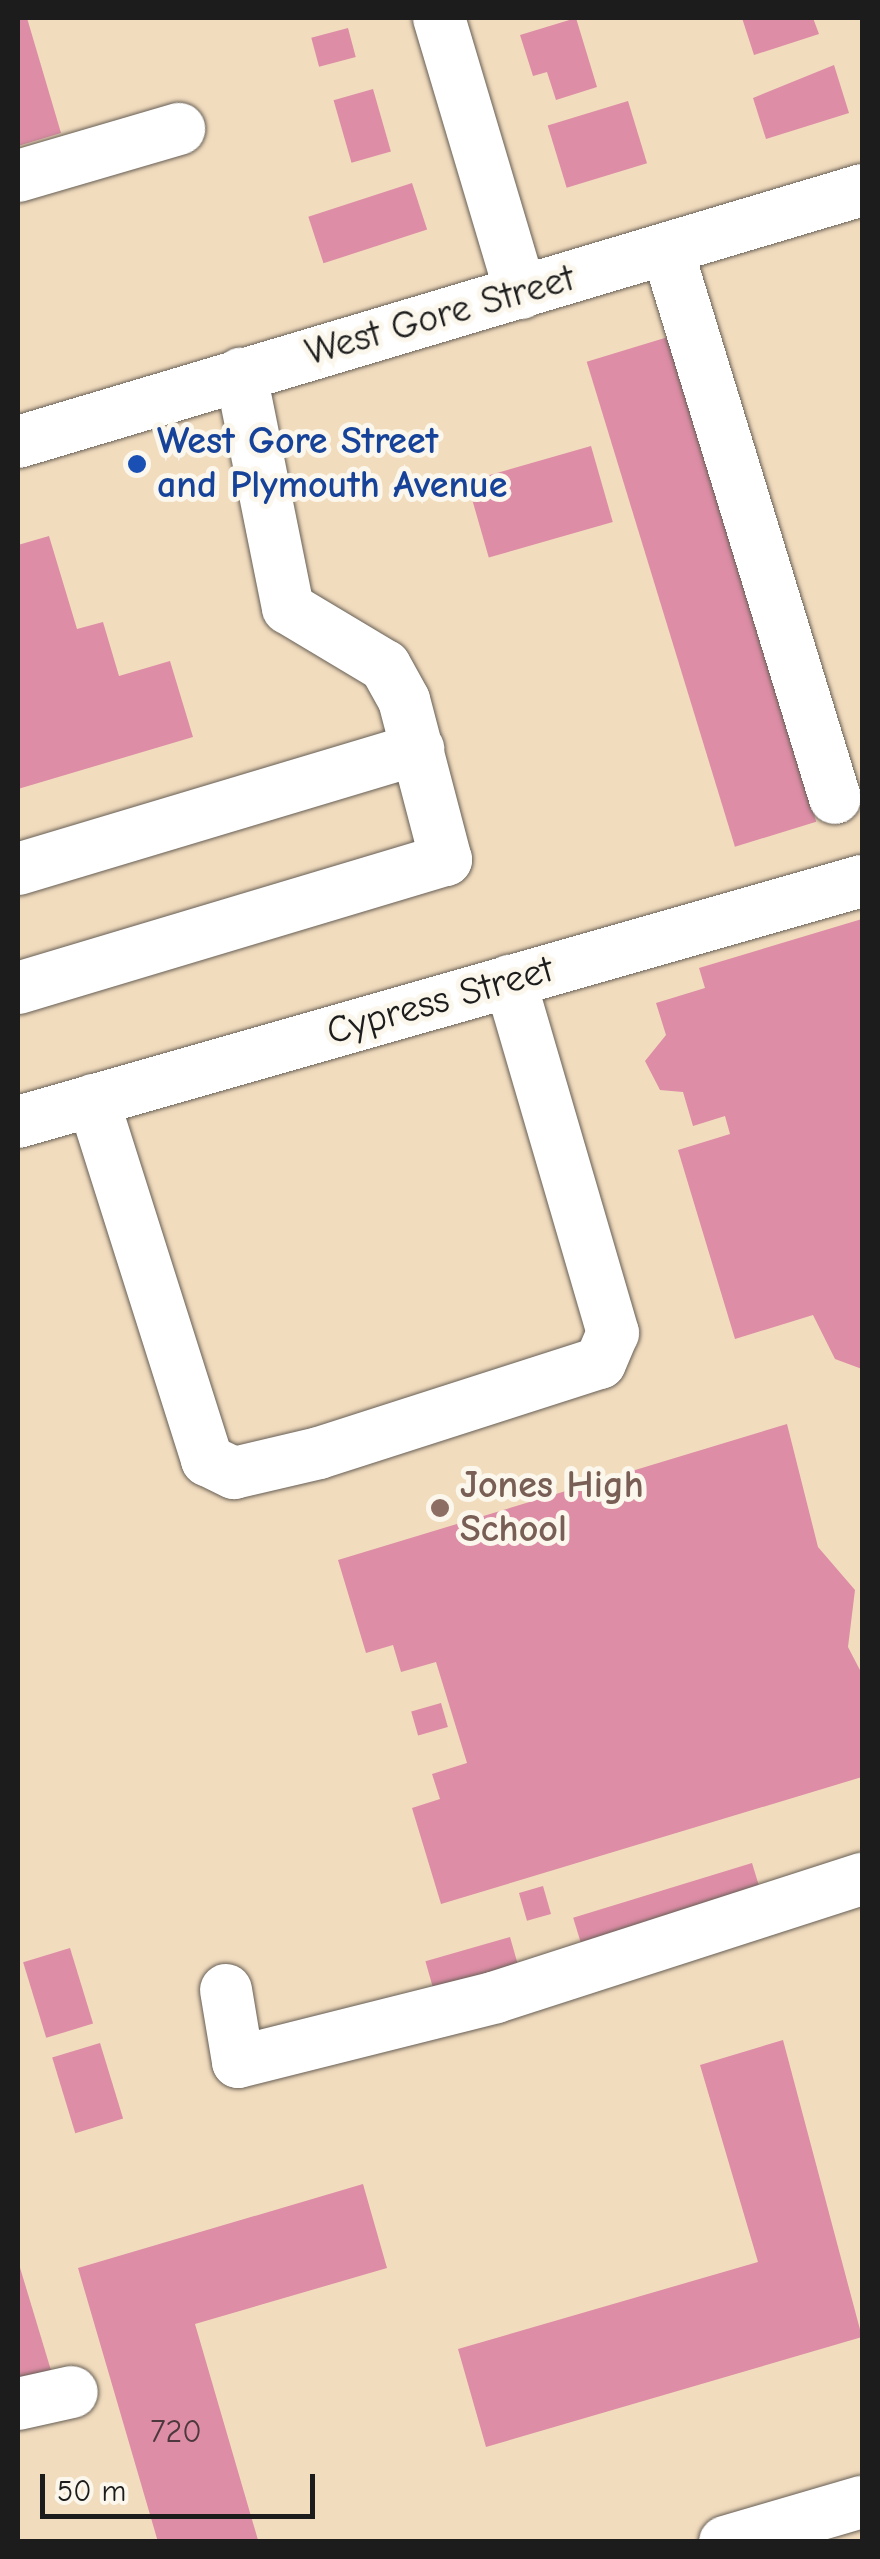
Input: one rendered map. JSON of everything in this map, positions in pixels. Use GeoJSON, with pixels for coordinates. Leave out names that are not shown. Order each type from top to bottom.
{"type":"FeatureCollection","features":[{"type":"Feature","properties":{"kind":"street"},"geometry":{"type":"LineString","coordinates":[[439,18],[521,292]]}},
{"type":"Feature","properties":{"kind":"street"},"geometry":{"type":"LineString","coordinates":[[18,176],[178,129]]}},
{"type":"Feature","properties":{"kind":"street","name":"West Gore Street"},"geometry":{"type":"LineString","coordinates":[[18,442],[862,190]]}},
{"type":"Feature","properties":{"kind":"street"},"geometry":{"type":"LineString","coordinates":[[667,249],[835,798]]}},
{"type":"Feature","properties":{"kind":"street"},"geometry":{"type":"LineString","coordinates":[[18,988],[446,860],[418,749],[385,666],[288,608],[241,374]]}},
{"type":"Feature","properties":{"kind":"street"},"geometry":{"type":"LineString","coordinates":[[18,869],[418,749]]}},
{"type":"Feature","properties":{"kind":"street","name":"Cypress Street"},"geometry":{"type":"LineString","coordinates":[[18,1122],[862,880]]}},
{"type":"Feature","properties":{"kind":"street"},"geometry":{"type":"LineString","coordinates":[[93,1100],[207,1460],[234,1473],[319,1453],[600,1363],[613,1333],[510,982]]}},
{"type":"Feature","properties":{"kind":"street"},"geometry":{"type":"LineString","coordinates":[[226,1990],[238,2062],[496,1997],[862,1879]]}},
{"type":"Feature","properties":{"kind":"street"},"geometry":{"type":"LineString","coordinates":[[18,2404],[72,2392]]}},
{"type":"Feature","properties":{"kind":"street"},"geometry":{"type":"LineString","coordinates":[[725,2542],[862,2502]]}},
{"type":"Feature","properties":{"kind":"building"},"geometry":{"type":"Polygon","coordinates":[[[18,18],[27,18],[61,133],[18,146],[18,18]]]}},
{"type":"Feature","properties":{"kind":"building"},"geometry":{"type":"Polygon","coordinates":[[[576,18],[597,87],[556,100],[547,72],[533,76],[520,35],[576,18]]]}},
{"type":"Feature","properties":{"kind":"building"},"geometry":{"type":"Polygon","coordinates":[[[742,18],[813,18],[819,34],[754,55],[742,18]]]}},
{"type":"Feature","properties":{"kind":"building"},"geometry":{"type":"Polygon","coordinates":[[[348,28],[356,57],[319,67],[311,38],[348,28]]]}},
{"type":"Feature","properties":{"kind":"building"},"geometry":{"type":"Polygon","coordinates":[[[834,65],[849,113],[766,139],[753,98],[834,65]]]}},
{"type":"Feature","properties":{"kind":"building"},"geometry":{"type":"Polygon","coordinates":[[[373,89],[391,151],[352,163],[334,100],[373,89]]]}},
{"type":"Feature","properties":{"kind":"building"},"geometry":{"type":"Polygon","coordinates":[[[628,101],[647,163],[567,188],[548,126],[628,101]]]}},
{"type":"Feature","properties":{"kind":"building"},"geometry":{"type":"Polygon","coordinates":[[[412,183],[427,230],[323,263],[308,217],[412,183]]]}},
{"type":"Feature","properties":{"kind":"building"},"geometry":{"type":"Polygon","coordinates":[[[668,337],[816,822],[735,847],[587,362],[668,337]]]}},
{"type":"Feature","properties":{"kind":"building"},"geometry":{"type":"Polygon","coordinates":[[[591,446],[613,522],[489,557],[467,482],[591,446]]]}},
{"type":"Feature","properties":{"kind":"building"},"geometry":{"type":"Polygon","coordinates":[[[49,536],[77,629],[103,622],[119,676],[170,661],[193,737],[18,789],[18,545],[49,536]]]}},
{"type":"Feature","properties":{"kind":"building"},"geometry":{"type":"Polygon","coordinates":[[[862,919],[862,1369],[835,1359],[813,1315],[735,1339],[678,1150],[730,1134],[725,1116],[693,1126],[683,1092],[660,1090],[645,1061],[666,1035],[656,1003],[705,988],[699,968],[862,919]]]}},
{"type":"Feature","properties":{"kind":"building"},"geometry":{"type":"Polygon","coordinates":[[[787,1424],[818,1547],[855,1590],[848,1647],[862,1674],[862,1777],[441,1904],[412,1808],[440,1799],[432,1774],[467,1763],[436,1662],[401,1672],[393,1645],[366,1653],[338,1560],[787,1424]]]}},
{"type":"Feature","properties":{"kind":"building"},"geometry":{"type":"Polygon","coordinates":[[[441,1703],[448,1727],[418,1736],[411,1712],[441,1703]]]}},
{"type":"Feature","properties":{"kind":"building"},"geometry":{"type":"Polygon","coordinates":[[[752,1863],[764,1902],[585,1957],[573,1918],[752,1863]]]}},
{"type":"Feature","properties":{"kind":"building"},"geometry":{"type":"Polygon","coordinates":[[[543,1886],[551,1914],[527,1921],[519,1893],[543,1886]]]}},
{"type":"Feature","properties":{"kind":"building"},"geometry":{"type":"Polygon","coordinates":[[[510,1937],[521,1975],[436,2000],[425,1961],[510,1937]]]}},
{"type":"Feature","properties":{"kind":"building"},"geometry":{"type":"Polygon","coordinates":[[[70,1948],[93,2024],[46,2038],[23,1962],[70,1948]]]}},
{"type":"Feature","properties":{"kind":"building"},"geometry":{"type":"Polygon","coordinates":[[[783,2040],[862,2337],[486,2447],[458,2349],[758,2262],[700,2065],[783,2040]]]}},
{"type":"Feature","properties":{"kind":"building"},"geometry":{"type":"Polygon","coordinates":[[[100,2043],[123,2119],[75,2133],[52,2058],[100,2043]]]}},
{"type":"Feature","properties":{"kind":"building"},"geometry":{"type":"Polygon","coordinates":[[[363,2184],[387,2268],[195,2324],[258,2540],[158,2542],[78,2268],[363,2184]]]}},
{"type":"Feature","properties":{"kind":"building"},"geometry":{"type":"Polygon","coordinates":[[[18,2261],[53,2377],[18,2387],[18,2261]]]}},
{"type":"Feature","properties":{"kind":"place","name":"West Gore Street and Plymouth Avenue"},"geometry":{"type":"Point","coordinates":[137,464]}},
{"type":"Feature","properties":{"kind":"place","name":"Jones High School"},"geometry":{"type":"Point","coordinates":[440,1508]}}]}
